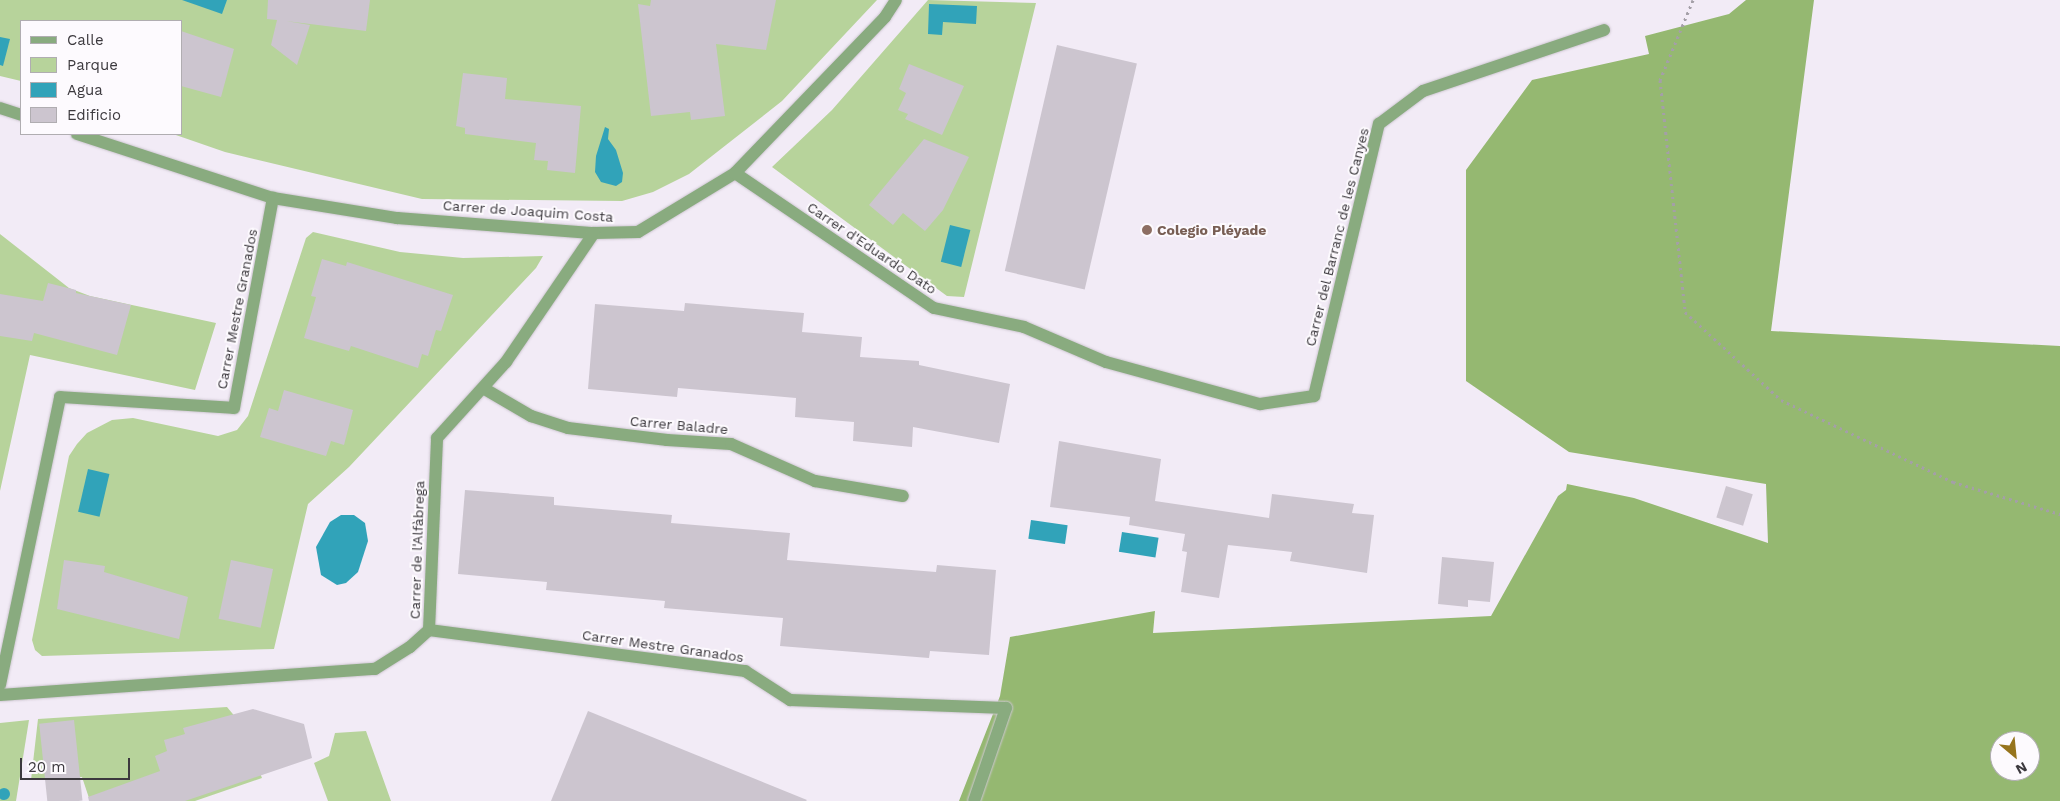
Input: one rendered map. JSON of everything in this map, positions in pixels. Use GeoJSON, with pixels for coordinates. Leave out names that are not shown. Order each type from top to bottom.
{"type":"FeatureCollection","features":[{"type":"Feature","properties":{"kind":"street","name":"Carrer de Joaquim Costa"},"geometry":{"type":"LineString","coordinates":[[81,135],[273,198],[396,218],[594,233],[638,232],[735,173],[886,17],[896,0]]}},
{"type":"Feature","properties":{"kind":"street","name":"Carrer del Barranc de les Canyes"},"geometry":{"type":"LineString","coordinates":[[1260,404],[1314,396],[1379,124],[1423,91],[1604,30]]}},
{"type":"Feature","properties":{"kind":"street"},"geometry":{"type":"LineString","coordinates":[[0,108],[20,115]]}},
{"type":"Feature","properties":{"kind":"street","name":"Carrer d'Eduardo Dato"},"geometry":{"type":"LineString","coordinates":[[735,173],[934,308],[1024,327],[1106,362],[1260,404]]}},
{"type":"Feature","properties":{"kind":"street","name":"Carrer Mestre Granados"},"geometry":{"type":"LineString","coordinates":[[0,685],[60,397],[234,408],[273,198]]}},
{"type":"Feature","properties":{"kind":"street","name":"Carrer de l'Alfàbrega"},"geometry":{"type":"LineString","coordinates":[[0,695],[375,669],[410,647],[428,630],[437,438],[506,362],[594,233]]}},
{"type":"Feature","properties":{"kind":"street","name":"Carrer Baladre"},"geometry":{"type":"LineString","coordinates":[[483,388],[531,416],[568,428],[667,440],[732,444],[815,481],[903,496]]}},
{"type":"Feature","properties":{"kind":"street","name":"Carrer Mestre Granados"},"geometry":{"type":"LineString","coordinates":[[428,630],[745,671],[790,700],[1006,708],[974,801]]}},
{"type":"Feature","properties":{"kind":"path"},"geometry":{"type":"LineString","coordinates":[[1694,0],[1660,80],[1685,312],[1781,400],[1953,482],[2060,514]]}},
{"type":"Feature","properties":{"kind":"green space"},"geometry":{"type":"Polygon","coordinates":[[[0,0],[877,0],[782,101],[689,174],[653,192],[622,201],[422,199],[225,152],[176,135],[182,135],[182,20],[20,20],[20,81],[0,76],[0,0]]]}},
{"type":"Feature","properties":{"kind":"green space"},"geometry":{"type":"Polygon","coordinates":[[[928,0],[1036,3],[964,297],[947,296],[772,167],[832,110],[928,0]]]}},
{"type":"Feature","properties":{"kind":"green space"},"geometry":{"type":"Polygon","coordinates":[[[1746,0],[1814,0],[1771,331],[2060,346],[2060,801],[959,801],[1000,696],[1010,637],[1155,611],[1153,633],[1491,616],[1558,496],[1566,490],[1567,484],[1634,498],[1768,543],[1766,484],[1569,452],[1466,381],[1466,170],[1532,80],[1649,54],[1645,36],[1729,14],[1746,0]]]}},
{"type":"Feature","properties":{"kind":"green space"},"geometry":{"type":"Polygon","coordinates":[[[313,232],[400,252],[463,258],[543,256],[536,268],[349,467],[308,504],[274,649],[42,656],[35,650],[32,640],[69,456],[87,433],[112,420],[133,418],[218,436],[237,430],[248,416],[306,238],[313,232]]]}},
{"type":"Feature","properties":{"kind":"green space"},"geometry":{"type":"Polygon","coordinates":[[[0,234],[69,288],[90,296],[216,323],[195,390],[30,355],[0,491],[0,234]]]}},
{"type":"Feature","properties":{"kind":"green space"},"geometry":{"type":"Polygon","coordinates":[[[227,707],[237,719],[262,778],[195,801],[90,801],[82,777],[31,780],[38,719],[227,707]]]}},
{"type":"Feature","properties":{"kind":"green space"},"geometry":{"type":"Polygon","coordinates":[[[29,720],[16,801],[0,801],[0,723],[29,720]]]}},
{"type":"Feature","properties":{"kind":"green space"},"geometry":{"type":"Polygon","coordinates":[[[366,731],[391,801],[328,801],[314,763],[329,756],[335,733],[366,731]]]}},
{"type":"Feature","properties":{"kind":"water"},"geometry":{"type":"Polygon","coordinates":[[[182,0],[227,0],[222,14],[182,0]]]}},
{"type":"Feature","properties":{"kind":"water"},"geometry":{"type":"Polygon","coordinates":[[[929,4],[977,6],[976,24],[943,22],[942,35],[928,34],[929,4]]]}},
{"type":"Feature","properties":{"kind":"water"},"geometry":{"type":"Polygon","coordinates":[[[0,37],[10,39],[3,66],[0,65],[0,37]]]}},
{"type":"Feature","properties":{"kind":"water"},"geometry":{"type":"Polygon","coordinates":[[[605,127],[609,129],[608,139],[616,150],[623,173],[622,182],[616,186],[601,182],[595,172],[596,156],[605,127]]]}},
{"type":"Feature","properties":{"kind":"water"},"geometry":{"type":"Polygon","coordinates":[[[950,225],[970,230],[961,267],[941,262],[950,225]]]}},
{"type":"Feature","properties":{"kind":"water"},"geometry":{"type":"Polygon","coordinates":[[[88,469],[109,474],[100,517],[78,512],[88,469]]]}},
{"type":"Feature","properties":{"kind":"water"},"geometry":{"type":"Polygon","coordinates":[[[341,515],[354,515],[365,523],[368,541],[358,572],[346,583],[337,585],[321,575],[316,547],[330,522],[341,515]]]}},
{"type":"Feature","properties":{"kind":"water"},"geometry":{"type":"Polygon","coordinates":[[[1031,520],[1068,525],[1065,544],[1028,539],[1031,520]]]}},
{"type":"Feature","properties":{"kind":"water"},"geometry":{"type":"Polygon","coordinates":[[[1122,532],[1159,538],[1155,558],[1119,552],[1122,532]]]}},
{"type":"Feature","properties":{"kind":"water"},"geometry":{"type":"Polygon","coordinates":[[[2,788],[6,788],[10,792],[10,796],[6,800],[2,800],[-1,797],[-1,791],[2,788]]]}},
{"type":"Feature","properties":{"kind":"building"},"geometry":{"type":"Polygon","coordinates":[[[268,0],[370,0],[366,31],[286,21],[310,25],[297,65],[271,45],[277,20],[267,19],[268,0]]]}},
{"type":"Feature","properties":{"kind":"building"},"geometry":{"type":"Polygon","coordinates":[[[651,0],[776,0],[766,50],[716,44],[725,116],[691,120],[690,112],[651,116],[638,4],[650,6],[651,0]]]}},
{"type":"Feature","properties":{"kind":"building"},"geometry":{"type":"Polygon","coordinates":[[[182,31],[234,49],[221,97],[182,86],[182,31]]]}},
{"type":"Feature","properties":{"kind":"building"},"geometry":{"type":"Polygon","coordinates":[[[1057,45],[1137,63],[1085,289],[1005,271],[1057,45]]]}},
{"type":"Feature","properties":{"kind":"building"},"geometry":{"type":"Polygon","coordinates":[[[909,64],[964,86],[942,135],[905,119],[908,114],[898,110],[906,93],[899,89],[909,64]]]}},
{"type":"Feature","properties":{"kind":"building"},"geometry":{"type":"Polygon","coordinates":[[[463,73],[507,78],[505,99],[581,106],[575,173],[547,170],[548,161],[534,160],[536,143],[465,134],[465,128],[456,126],[463,73]]]}},
{"type":"Feature","properties":{"kind":"building"},"geometry":{"type":"Polygon","coordinates":[[[924,139],[969,157],[943,210],[925,231],[903,213],[893,225],[869,205],[924,139]]]}},
{"type":"Feature","properties":{"kind":"building"},"geometry":{"type":"Polygon","coordinates":[[[322,259],[346,266],[347,262],[453,295],[441,331],[436,330],[428,356],[422,354],[418,368],[351,346],[349,351],[304,338],[316,297],[311,296],[322,259]]]}},
{"type":"Feature","properties":{"kind":"building"},"geometry":{"type":"Polygon","coordinates":[[[48,283],[76,290],[76,293],[131,305],[117,355],[34,333],[32,341],[0,336],[0,294],[43,301],[48,283]]]}},
{"type":"Feature","properties":{"kind":"building"},"geometry":{"type":"Polygon","coordinates":[[[685,303],[804,313],[802,332],[862,337],[860,357],[919,361],[919,365],[1010,384],[999,443],[913,427],[912,447],[853,441],[854,422],[795,417],[796,398],[678,388],[677,397],[588,389],[595,304],[684,311],[685,303]]]}},
{"type":"Feature","properties":{"kind":"building"},"geometry":{"type":"Polygon","coordinates":[[[284,390],[353,410],[344,445],[331,441],[326,456],[260,437],[269,408],[278,411],[284,390]]]}},
{"type":"Feature","properties":{"kind":"building"},"geometry":{"type":"Polygon","coordinates":[[[1059,441],[1161,459],[1155,501],[1269,518],[1272,494],[1354,504],[1352,513],[1374,515],[1367,573],[1290,561],[1292,552],[1228,545],[1219,598],[1181,592],[1187,552],[1182,551],[1185,534],[1129,525],[1130,517],[1050,507],[1059,441]]]}},
{"type":"Feature","properties":{"kind":"building"},"geometry":{"type":"Polygon","coordinates":[[[1726,486],[1753,494],[1743,526],[1716,518],[1726,486]]]}},
{"type":"Feature","properties":{"kind":"building"},"geometry":{"type":"Polygon","coordinates":[[[465,490],[554,497],[554,505],[672,515],[671,523],[790,533],[787,560],[936,572],[937,565],[996,570],[989,655],[930,651],[929,658],[780,646],[783,618],[664,608],[665,601],[546,590],[547,582],[458,574],[465,490]]]}},
{"type":"Feature","properties":{"kind":"building"},"geometry":{"type":"Polygon","coordinates":[[[1442,557],[1494,562],[1490,602],[1468,600],[1468,607],[1438,604],[1442,557]]]}},
{"type":"Feature","properties":{"kind":"building"},"geometry":{"type":"Polygon","coordinates":[[[64,560],[105,566],[104,572],[188,597],[179,639],[57,609],[64,560]]]}},
{"type":"Feature","properties":{"kind":"building"},"geometry":{"type":"Polygon","coordinates":[[[231,560],[273,569],[261,628],[219,619],[231,560]]]}},
{"type":"Feature","properties":{"kind":"building"},"geometry":{"type":"Polygon","coordinates":[[[253,709],[304,724],[312,758],[185,801],[89,801],[88,797],[160,771],[155,756],[167,751],[164,740],[185,734],[183,728],[253,709]]]}},
{"type":"Feature","properties":{"kind":"building"},"geometry":{"type":"Polygon","coordinates":[[[588,711],[807,800],[551,801],[588,711]]]}},
{"type":"Feature","properties":{"kind":"building"},"geometry":{"type":"Polygon","coordinates":[[[74,720],[82,801],[47,801],[39,724],[74,720]]]}},
{"type":"Feature","properties":{"kind":"place","name":"Colegio Pléyade"},"geometry":{"type":"Point","coordinates":[1147,230]}}]}
